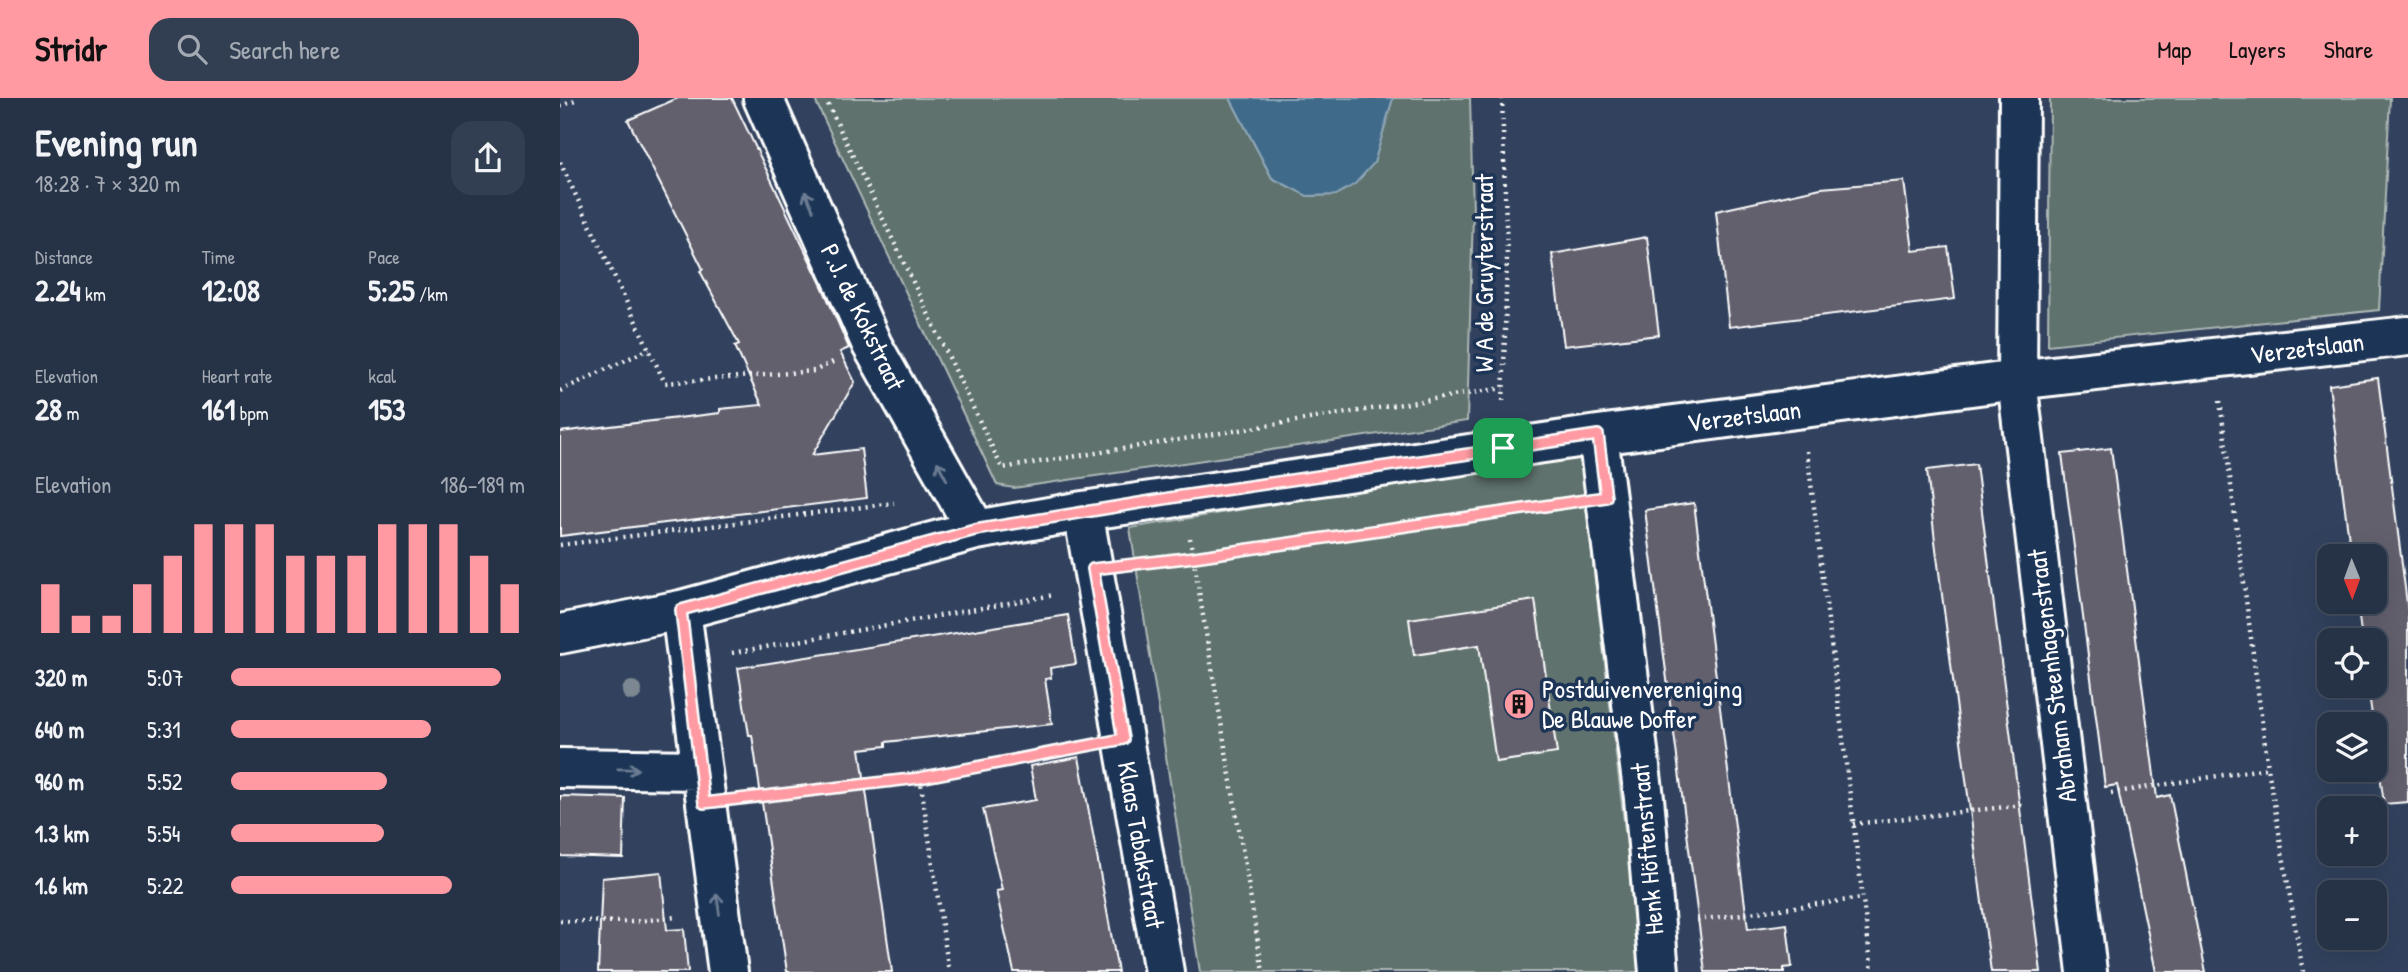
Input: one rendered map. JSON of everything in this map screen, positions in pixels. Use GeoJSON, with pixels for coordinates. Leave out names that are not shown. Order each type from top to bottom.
{"type":"FeatureCollection","features":[{"type":"Feature","properties":{"kind":"street","name":"P.J. de Kokstraat"},"geometry":{"type":"LineString","coordinates":[[763,98],[872,345],[975,530]]}},
{"type":"Feature","properties":{"kind":"street","name":"Abraham Steenhagenstraat"},"geometry":{"type":"LineString","coordinates":[[2019,98],[2017,380],[2087,972]]}},
{"type":"Feature","properties":{"kind":"street","name":"Verzetslaan"},"geometry":{"type":"LineString","coordinates":[[560,634],[681,610],[975,530],[1083,511],[1503,448],[1802,408],[2017,380],[2408,336]]}},
{"type":"Feature","properties":{"kind":"street","name":"Henk Höftenstraat"},"geometry":{"type":"LineString","coordinates":[[1598,435],[1644,798],[1659,972]]}},
{"type":"Feature","properties":{"kind":"street","name":"Klaas Tabakstraat"},"geometry":{"type":"LineString","coordinates":[[1083,511],[1164,972]]}},
{"type":"Feature","properties":{"kind":"street"},"geometry":{"type":"LineString","coordinates":[[681,610],[728,972]]}},
{"type":"Feature","properties":{"kind":"street"},"geometry":{"type":"LineString","coordinates":[[560,768],[702,787]]}},
{"type":"Feature","properties":{"kind":"path"},"geometry":{"type":"LineString","coordinates":[[560,107],[579,98]]}},
{"type":"Feature","properties":{"kind":"path"},"geometry":{"type":"LineString","coordinates":[[825,98],[1002,468],[1503,388]]}},
{"type":"Feature","properties":{"kind":"path","name":"W A de Gruyterstraat"},"geometry":{"type":"LineString","coordinates":[[1502,98],[1507,256],[1503,448]]}},
{"type":"Feature","properties":{"kind":"path"},"geometry":{"type":"LineString","coordinates":[[560,162],[665,383],[814,371],[872,345]]}},
{"type":"Feature","properties":{"kind":"path"},"geometry":{"type":"LineString","coordinates":[[560,391],[649,349]]}},
{"type":"Feature","properties":{"kind":"path"},"geometry":{"type":"LineString","coordinates":[[2215,358],[2268,768],[2303,972]]}},
{"type":"Feature","properties":{"kind":"path"},"geometry":{"type":"LineString","coordinates":[[1802,408],[1872,972]]}},
{"type":"Feature","properties":{"kind":"path"},"geometry":{"type":"LineString","coordinates":[[560,545],[954,495]]}},
{"type":"Feature","properties":{"kind":"path"},"geometry":{"type":"LineString","coordinates":[[1182,496],[1264,972]]}},
{"type":"Feature","properties":{"kind":"path"},"geometry":{"type":"LineString","coordinates":[[686,661],[1194,557],[1606,497]]}},
{"type":"Feature","properties":{"kind":"path"},"geometry":{"type":"LineString","coordinates":[[702,787],[919,778],[1123,739]]}},
{"type":"Feature","properties":{"kind":"path"},"geometry":{"type":"LineString","coordinates":[[1853,824],[2067,800],[2268,768]]}},
{"type":"Feature","properties":{"kind":"path"},"geometry":{"type":"LineString","coordinates":[[919,778],[949,972]]}},
{"type":"Feature","properties":{"kind":"path"},"geometry":{"type":"LineString","coordinates":[[1654,925],[1863,898]]}},
{"type":"Feature","properties":{"kind":"path"},"geometry":{"type":"LineString","coordinates":[[560,921],[631,922],[719,913]]}},
{"type":"Feature","properties":{"kind":"green space"},"geometry":{"type":"Polygon","coordinates":[[[814,98],[1230,98],[1272,178],[1308,196],[1336,195],[1374,163],[1393,98],[1470,98],[1473,213],[1467,421],[1014,488],[997,485],[814,98]]]}},
{"type":"Feature","properties":{"kind":"green space"},"geometry":{"type":"Polygon","coordinates":[[[2050,98],[2390,98],[2379,310],[2048,345],[2050,98]]]}},
{"type":"Feature","properties":{"kind":"green space"},"geometry":{"type":"Polygon","coordinates":[[[1580,454],[1642,972],[1200,972],[1130,528],[1580,454]]]}},
{"type":"Feature","properties":{"kind":"water"},"geometry":{"type":"Polygon","coordinates":[[[1230,98],[1393,98],[1374,163],[1355,184],[1336,195],[1307,196],[1272,178],[1230,98]]]}},
{"type":"Feature","properties":{"kind":"building"},"geometry":{"type":"Polygon","coordinates":[[[678,98],[732,98],[823,288],[849,348],[840,352],[855,382],[812,455],[861,449],[867,498],[560,536],[560,432],[720,413],[720,409],[762,405],[735,346],[739,344],[700,271],[703,269],[628,120],[678,98]]]}},
{"type":"Feature","properties":{"kind":"building"},"geometry":{"type":"Polygon","coordinates":[[[1904,181],[1913,251],[1948,247],[1955,299],[1729,327],[1716,211],[1821,188],[1904,181]]]}},
{"type":"Feature","properties":{"kind":"building"},"geometry":{"type":"Polygon","coordinates":[[[1647,237],[1659,335],[1564,346],[1552,254],[1647,237]]]}},
{"type":"Feature","properties":{"kind":"building"},"geometry":{"type":"Polygon","coordinates":[[[2378,378],[2408,611],[2408,802],[2387,804],[2387,796],[2383,796],[2381,782],[2387,782],[2387,712],[2372,712],[2370,698],[2387,698],[2387,628],[2360,628],[2359,614],[2387,614],[2387,544],[2349,544],[2329,385],[2378,378]]]}},
{"type":"Feature","properties":{"kind":"building"},"geometry":{"type":"Polygon","coordinates":[[[2111,448],[2157,798],[2170,795],[2206,972],[2156,972],[2117,785],[2105,787],[2062,454],[2111,448]]]}},
{"type":"Feature","properties":{"kind":"building"},"geometry":{"type":"Polygon","coordinates":[[[1976,464],[2041,972],[1991,972],[1935,541],[1927,470],[1976,464]]]}},
{"type":"Feature","properties":{"kind":"building"},"geometry":{"type":"Polygon","coordinates":[[[1694,503],[1748,929],[1787,924],[1792,967],[1784,968],[1784,972],[1705,972],[1645,510],[1694,503]]]}},
{"type":"Feature","properties":{"kind":"building","name":"Postduivenvereniging De Blauwe Doffer"},"geometry":{"type":"Polygon","coordinates":[[[1535,600],[1557,753],[1496,762],[1479,645],[1414,655],[1409,619],[1535,600]]]}},
{"type":"Feature","properties":{"kind":"building"},"geometry":{"type":"Polygon","coordinates":[[[1068,615],[1076,664],[1050,668],[1051,678],[1045,679],[1052,724],[886,742],[886,746],[860,749],[892,972],[787,972],[752,735],[749,735],[738,668],[1068,615]]]}},
{"type":"Feature","properties":{"kind":"building"},"geometry":{"type":"Polygon","coordinates":[[[1079,757],[1118,972],[1014,972],[996,891],[1002,890],[983,809],[1036,800],[1030,766],[1079,757]]]}},
{"type":"Feature","properties":{"kind":"building"},"geometry":{"type":"Polygon","coordinates":[[[560,796],[625,798],[623,858],[560,856],[560,796]]]}},
{"type":"Feature","properties":{"kind":"building"},"geometry":{"type":"Polygon","coordinates":[[[661,872],[667,930],[684,929],[688,972],[598,972],[602,878],[661,872]]]}},
{"type":"Feature","properties":{"kind":"place","name":"Postduivenvereniging De Blauwe Doffer"},"geometry":{"type":"Point","coordinates":[1519,704]}},
{"type":"Feature","properties":{"kind":"route"},"geometry":{"type":"LineString","coordinates":[[1598,435],[1606,497],[1194,557],[1093,569],[1123,739],[919,778],[704,803],[681,610],[975,530],[1083,511],[1503,448],[1598,435]]}}]}
